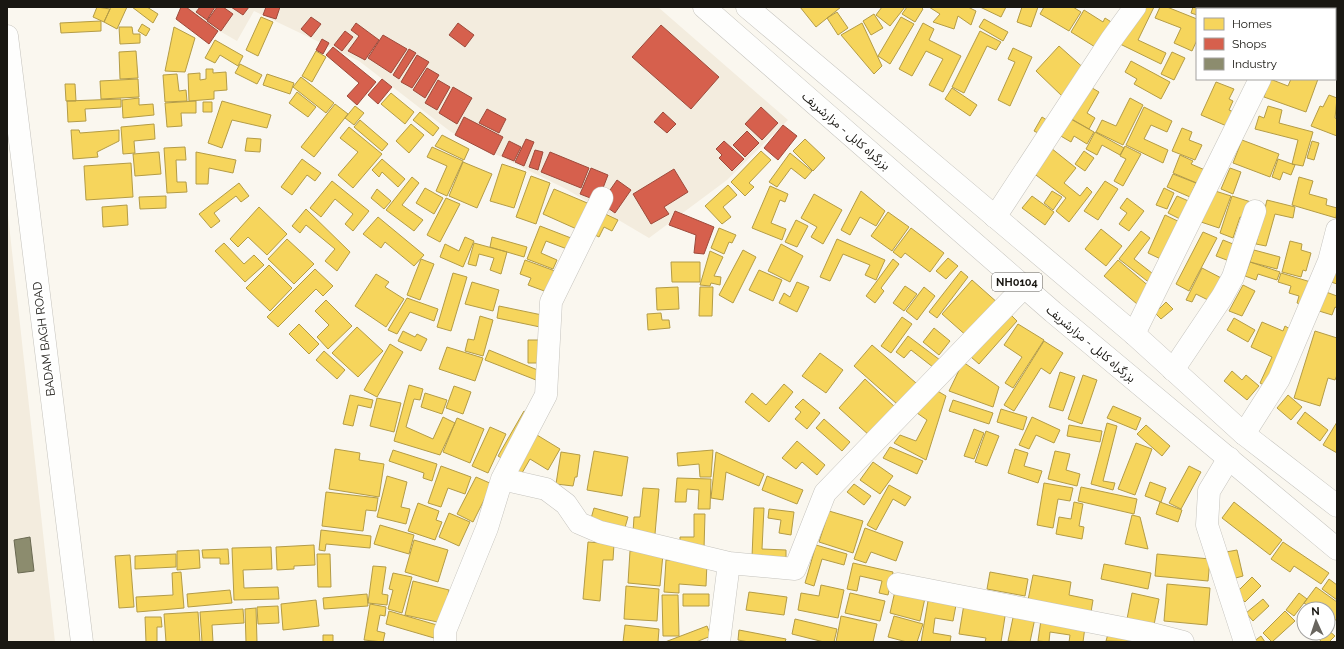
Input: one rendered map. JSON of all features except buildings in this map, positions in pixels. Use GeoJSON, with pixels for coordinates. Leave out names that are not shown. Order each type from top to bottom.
{"type":"FeatureCollection","features":[{"type":"Feature","properties":{"kind":"main road","name":"بزرگراه کابل - مزارشریف"},"geometry":{"type":"LineString","coordinates":[[704,7],[1024,287],[1337,549]]}},
{"type":"Feature","properties":{"kind":"main road","name":"NH0104"},"geometry":{"type":"LineString","coordinates":[[746,7],[1134,334],[1244,434],[1337,506]]}},
{"type":"Feature","properties":{"kind":"main road"},"geometry":{"type":"LineString","coordinates":[[995,217],[1111,40],[1135,7]]}},
{"type":"Feature","properties":{"kind":"main road","name":"BADAM BAGH ROAD"},"geometry":{"type":"LineString","coordinates":[[7,36],[82,642]]}},
{"type":"Feature","properties":{"kind":"main road"},"geometry":{"type":"LineString","coordinates":[[1134,334],[1260,80]]}},
{"type":"Feature","properties":{"kind":"main road"},"geometry":{"type":"LineString","coordinates":[[445,642],[445,630],[487,528],[502,479],[546,394],[551,302],[602,198]]}},
{"type":"Feature","properties":{"kind":"main road"},"geometry":{"type":"LineString","coordinates":[[1173,370],[1222,297],[1233,277],[1255,211]]}},
{"type":"Feature","properties":{"kind":"main road"},"geometry":{"type":"LineString","coordinates":[[1244,434],[1279,379],[1329,261],[1337,230]]}},
{"type":"Feature","properties":{"kind":"main road"},"geometry":{"type":"LineString","coordinates":[[502,479],[546,489],[566,504],[579,523],[600,532],[729,563],[795,569],[825,493],[1024,287]]}},
{"type":"Feature","properties":{"kind":"main road"},"geometry":{"type":"LineString","coordinates":[[1229,458],[1209,491],[1208,526],[1245,642]]}},
{"type":"Feature","properties":{"kind":"main road"},"geometry":{"type":"LineString","coordinates":[[719,642],[729,563]]}},
{"type":"Feature","properties":{"kind":"main road"},"geometry":{"type":"LineString","coordinates":[[898,584],[1147,637],[1183,642]]}},
{"type":"Feature","properties":{"kind":"shaded area"},"geometry":{"type":"Polygon","coordinates":[[[178,7],[658,7],[788,120],[727,180],[649,238],[566,189],[451,132],[359,61],[254,11],[237,41],[178,7]]]}},
{"type":"Feature","properties":{"kind":"shaded area"},"geometry":{"type":"Polygon","coordinates":[[[7,206],[55,642],[7,642],[7,206]]]}}]}
